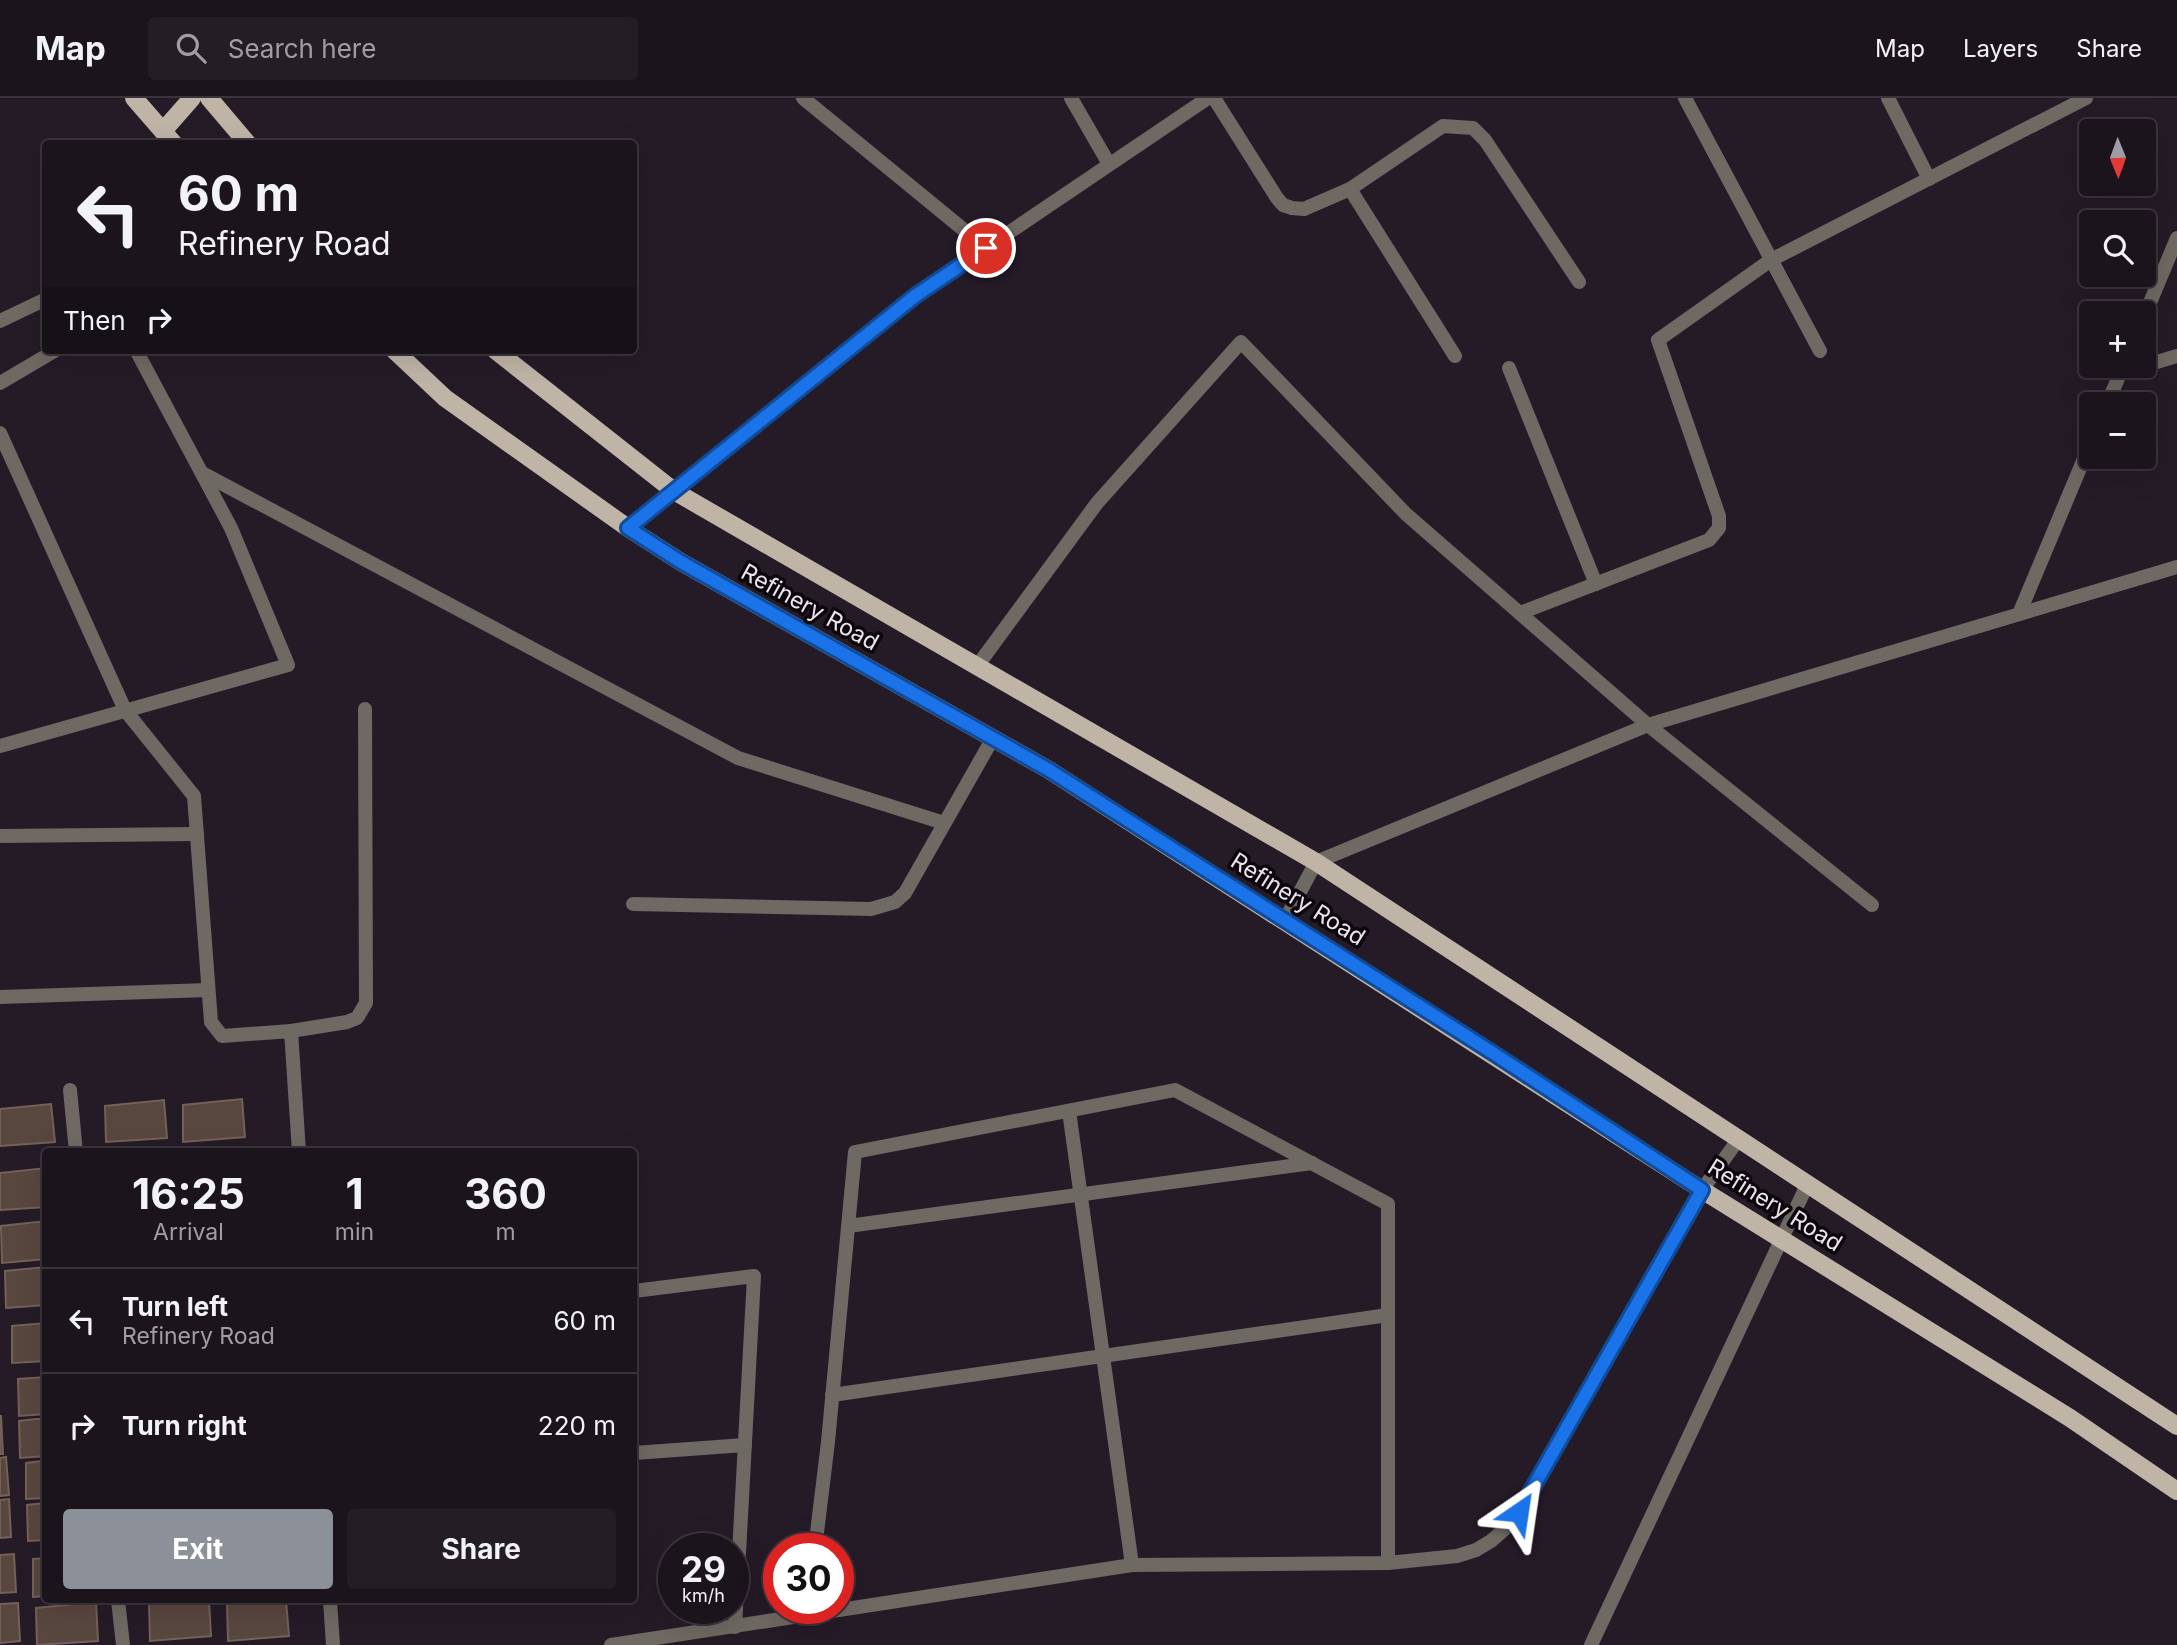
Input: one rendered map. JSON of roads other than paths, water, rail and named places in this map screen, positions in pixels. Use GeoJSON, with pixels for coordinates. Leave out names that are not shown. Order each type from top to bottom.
{"type":"FeatureCollection","features":[{"type":"Feature","properties":{"kind":"main road"},"geometry":{"type":"LineString","coordinates":[[134,98],[168,137],[192,98]]}},
{"type":"Feature","properties":{"kind":"main road"},"geometry":{"type":"LineString","coordinates":[[209,98],[245,140]]}},
{"type":"Feature","properties":{"kind":"main road","name":"Refinery Road"},"geometry":{"type":"LineString","coordinates":[[398,354],[445,398],[628,528],[681,562],[1049,770],[1702,1190],[1781,1236],[2070,1418],[2177,1491]]}},
{"type":"Feature","properties":{"kind":"main road","name":"Refinery Road"},"geometry":{"type":"LineString","coordinates":[[500,354],[674,491],[1316,862],[2177,1426]]}},
{"type":"Feature","properties":{"kind":"street"},"geometry":{"type":"LineString","coordinates":[[803,98],[986,248]]}},
{"type":"Feature","properties":{"kind":"street"},"geometry":{"type":"LineString","coordinates":[[1071,98],[1109,164]]}},
{"type":"Feature","properties":{"kind":"street"},"geometry":{"type":"LineString","coordinates":[[628,528],[915,296],[1208,98]]}},
{"type":"Feature","properties":{"kind":"street"},"geometry":{"type":"LineString","coordinates":[[1214,98],[1277,198],[1283,205],[1304,209],[1350,189],[1443,126],[1473,128],[1485,140],[1579,282]]}},
{"type":"Feature","properties":{"kind":"street"},"geometry":{"type":"LineString","coordinates":[[1685,98],[1820,351]]}},
{"type":"Feature","properties":{"kind":"street"},"geometry":{"type":"LineString","coordinates":[[1888,98],[1929,179]]}},
{"type":"Feature","properties":{"kind":"street"},"geometry":{"type":"LineString","coordinates":[[1520,613],[1709,540],[1719,528],[1718,516],[1658,340],[1771,260],[2086,98]]}},
{"type":"Feature","properties":{"kind":"street"},"geometry":{"type":"LineString","coordinates":[[1350,189],[1455,356]]}},
{"type":"Feature","properties":{"kind":"street"},"geometry":{"type":"LineString","coordinates":[[2151,301],[2177,238]]}},
{"type":"Feature","properties":{"kind":"street"},"geometry":{"type":"LineString","coordinates":[[0,321],[42,301]]}},
{"type":"Feature","properties":{"kind":"street"},"geometry":{"type":"LineString","coordinates":[[978,665],[1097,503],[1241,342],[1406,514],[1648,725],[1871,905]]}},
{"type":"Feature","properties":{"kind":"street"},"geometry":{"type":"LineString","coordinates":[[0,383],[49,354]]}},
{"type":"Feature","properties":{"kind":"street"},"geometry":{"type":"LineString","coordinates":[[0,746],[288,665],[231,528],[138,354]]}},
{"type":"Feature","properties":{"kind":"street"},"geometry":{"type":"LineString","coordinates":[[2156,361],[2177,356]]}},
{"type":"Feature","properties":{"kind":"street"},"geometry":{"type":"LineString","coordinates":[[1509,368],[1596,584]]}},
{"type":"Feature","properties":{"kind":"street"},"geometry":{"type":"LineString","coordinates":[[0,432],[125,710],[194,796],[211,1022],[222,1036],[291,1031],[347,1022],[357,1018],[366,1003],[365,709]]}},
{"type":"Feature","properties":{"kind":"street"},"geometry":{"type":"LineString","coordinates":[[2019,614],[2080,469]]}},
{"type":"Feature","properties":{"kind":"street"},"geometry":{"type":"LineString","coordinates":[[202,473],[738,758],[944,823]]}},
{"type":"Feature","properties":{"kind":"street"},"geometry":{"type":"LineString","coordinates":[[1285,920],[1316,862],[1648,725],[2177,567]]}},
{"type":"Feature","properties":{"kind":"street"},"geometry":{"type":"LineString","coordinates":[[633,904],[871,909],[895,902],[905,893],[993,738]]}},
{"type":"Feature","properties":{"kind":"street"},"geometry":{"type":"LineString","coordinates":[[0,836],[197,834]]}},
{"type":"Feature","properties":{"kind":"street"},"geometry":{"type":"LineString","coordinates":[[0,997],[208,990]]}},
{"type":"Feature","properties":{"kind":"street"},"geometry":{"type":"LineString","coordinates":[[291,1031],[299,1148]]}},
{"type":"Feature","properties":{"kind":"street"},"geometry":{"type":"LineString","coordinates":[[70,1090],[76,1148]]}},
{"type":"Feature","properties":{"kind":"street"},"geometry":{"type":"LineString","coordinates":[[817,1533],[855,1152],[1175,1090],[1388,1204],[1388,1563]]}},
{"type":"Feature","properties":{"kind":"street"},"geometry":{"type":"LineString","coordinates":[[1069,1111],[1132,1565]]}},
{"type":"Feature","properties":{"kind":"street"},"geometry":{"type":"LineString","coordinates":[[854,1605],[1132,1565],[1388,1563],[1457,1556],[1476,1549],[1507,1527],[1530,1495],[1702,1190],[1738,1140]]}},
{"type":"Feature","properties":{"kind":"street"},"geometry":{"type":"LineString","coordinates":[[848,1226],[1312,1163]]}},
{"type":"Feature","properties":{"kind":"street"},"geometry":{"type":"LineString","coordinates":[[1591,1645],[1807,1185]]}},
{"type":"Feature","properties":{"kind":"street"},"geometry":{"type":"LineString","coordinates":[[637,1291],[754,1276],[735,1627]]}},
{"type":"Feature","properties":{"kind":"street"},"geometry":{"type":"LineString","coordinates":[[832,1395],[1388,1315]]}},
{"type":"Feature","properties":{"kind":"street"},"geometry":{"type":"LineString","coordinates":[[637,1453],[745,1445]]}},
{"type":"Feature","properties":{"kind":"street"},"geometry":{"type":"LineString","coordinates":[[118,1603],[123,1645]]}},
{"type":"Feature","properties":{"kind":"street"},"geometry":{"type":"LineString","coordinates":[[330,1603],[332,1645]]}},
{"type":"Feature","properties":{"kind":"street"},"geometry":{"type":"LineString","coordinates":[[611,1645],[763,1621]]}}]}
